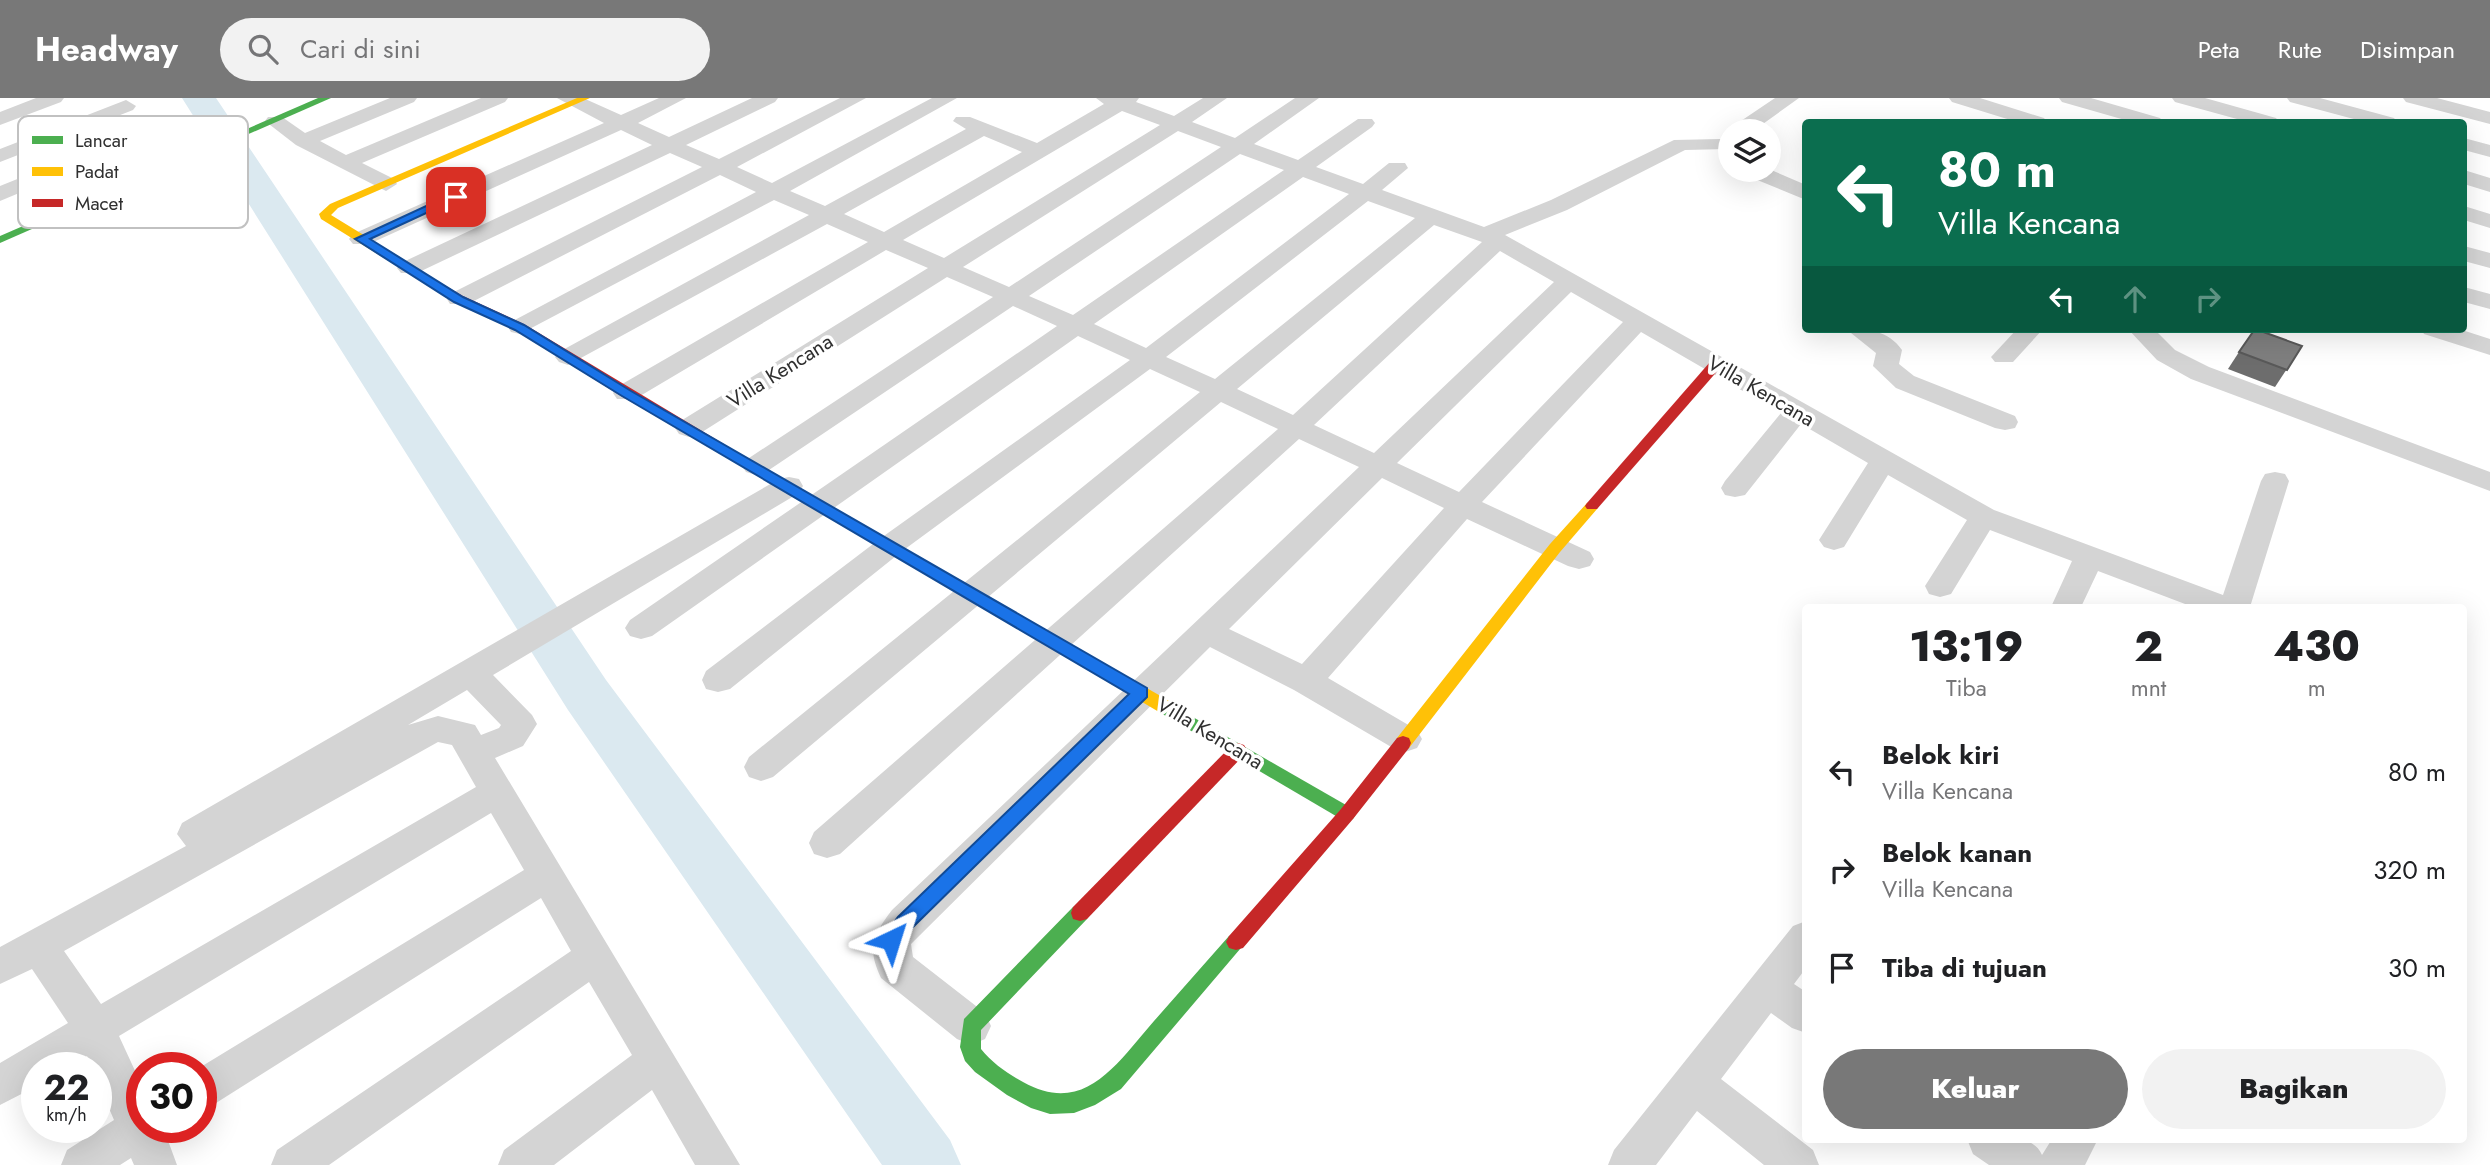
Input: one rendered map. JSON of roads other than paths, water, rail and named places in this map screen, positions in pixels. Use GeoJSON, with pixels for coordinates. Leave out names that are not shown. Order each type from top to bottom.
{"type":"FeatureCollection","features":[{"type":"Feature","properties":{"kind":"street"},"geometry":{"type":"LineString","coordinates":[[0,119],[54,98]]}},
{"type":"Feature","properties":{"kind":"street"},"geometry":{"type":"LineString","coordinates":[[248,132],[326,98]]}},
{"type":"Feature","properties":{"kind":"street"},"geometry":{"type":"LineString","coordinates":[[303,141],[407,98]]}},
{"type":"Feature","properties":{"kind":"street"},"geometry":{"type":"LineString","coordinates":[[345,163],[498,98]]}},
{"type":"Feature","properties":{"kind":"street"},"geometry":{"type":"LineString","coordinates":[[361,239],[676,98]]}},
{"type":"Feature","properties":{"kind":"street"},"geometry":{"type":"LineString","coordinates":[[409,268],[768,98]]}},
{"type":"Feature","properties":{"kind":"street"},"geometry":{"type":"LineString","coordinates":[[458,299],[856,98]]}},
{"type":"Feature","properties":{"kind":"street","name":"Villa Kencana"},"geometry":{"type":"LineString","coordinates":[[689,428],[1217,98]]}},
{"type":"Feature","properties":{"kind":"street"},"geometry":{"type":"LineString","coordinates":[[756,466],[1309,98]]}},
{"type":"Feature","properties":{"kind":"street"},"geometry":{"type":"LineString","coordinates":[[1757,119],[1789,98]]}},
{"type":"Feature","properties":{"kind":"street"},"geometry":{"type":"LineString","coordinates":[[1959,98],[2019,119]]}},
{"type":"Feature","properties":{"kind":"street"},"geometry":{"type":"LineString","coordinates":[[2026,119],[2041,98]]}},
{"type":"Feature","properties":{"kind":"street"},"geometry":{"type":"LineString","coordinates":[[2069,98],[2142,119]]}},
{"type":"Feature","properties":{"kind":"street"},"geometry":{"type":"LineString","coordinates":[[2182,98],[2258,119]]}},
{"type":"Feature","properties":{"kind":"street"},"geometry":{"type":"LineString","coordinates":[[2297,98],[2376,119]]}},
{"type":"Feature","properties":{"kind":"street"},"geometry":{"type":"LineString","coordinates":[[2413,98],[2490,118]]}},
{"type":"Feature","properties":{"kind":"street","name":"Villa Kencana"},"geometry":{"type":"LineString","coordinates":[[1347,814],[820,503],[626,393],[520,327],[458,299],[327,219],[326,214],[334,206],[576,99],[622,123],[721,166],[771,193],[1076,326],[1579,559]]}},
{"type":"Feature","properties":{"kind":"street","name":"Villa Kencana"},"geometry":{"type":"LineString","coordinates":[[626,393],[1118,100],[1491,238],[1984,517],[2216,604]]}},
{"type":"Feature","properties":{"kind":"street"},"geometry":{"type":"LineString","coordinates":[[91,116],[123,102]]}},
{"type":"Feature","properties":{"kind":"street"},"geometry":{"type":"LineString","coordinates":[[520,327],[939,102],[982,128],[1037,150]]}},
{"type":"Feature","properties":{"kind":"street"},"geometry":{"type":"LineString","coordinates":[[275,121],[303,141],[386,184]]}},
{"type":"Feature","properties":{"kind":"street"},"geometry":{"type":"LineString","coordinates":[[641,628],[1365,123]]}},
{"type":"Feature","properties":{"kind":"street"},"geometry":{"type":"LineString","coordinates":[[568,357],[982,128]]}},
{"type":"Feature","properties":{"kind":"street"},"geometry":{"type":"LineString","coordinates":[[827,843],[1295,428],[1491,238],[1681,144],[1718,146]]}},
{"type":"Feature","properties":{"kind":"street"},"geometry":{"type":"LineString","coordinates":[[2467,145],[2490,151]]}},
{"type":"Feature","properties":{"kind":"street"},"geometry":{"type":"LineString","coordinates":[[0,156],[18,148]]}},
{"type":"Feature","properties":{"kind":"street"},"geometry":{"type":"LineString","coordinates":[[718,680],[891,545],[1147,359],[1397,168]]}},
{"type":"Feature","properties":{"kind":"street"},"geometry":{"type":"LineString","coordinates":[[2467,178],[2490,185]]}},
{"type":"Feature","properties":{"kind":"street"},"geometry":{"type":"LineString","coordinates":[[1781,182],[1802,191]]}},
{"type":"Feature","properties":{"kind":"street"},"geometry":{"type":"LineString","coordinates":[[0,194],[18,186]]}},
{"type":"Feature","properties":{"kind":"street"},"geometry":{"type":"LineString","coordinates":[[2467,214],[2490,220]]}},
{"type":"Feature","properties":{"kind":"street"},"geometry":{"type":"LineString","coordinates":[[761,767],[1216,390],[1431,216]]}},
{"type":"Feature","properties":{"kind":"street"},"geometry":{"type":"LineString","coordinates":[[0,240],[27,228]]}},
{"type":"Feature","properties":{"kind":"street"},"geometry":{"type":"LineString","coordinates":[[2467,254],[2490,261]]}},
{"type":"Feature","properties":{"kind":"street"},"geometry":{"type":"LineString","coordinates":[[971,1026],[895,966],[891,940],[905,922],[1141,692],[1380,467],[1569,281]]}},
{"type":"Feature","properties":{"kind":"street"},"geometry":{"type":"LineString","coordinates":[[2467,295],[2490,302]]}},
{"type":"Feature","properties":{"kind":"street"},"geometry":{"type":"LineString","coordinates":[[1306,681],[1463,505],[1638,320]]}},
{"type":"Feature","properties":{"kind":"street"},"geometry":{"type":"LineString","coordinates":[[1864,333],[1889,350],[1886,366],[1905,382],[2004,422]]}},
{"type":"Feature","properties":{"kind":"street"},"geometry":{"type":"LineString","coordinates":[[2004,357],[2027,333]]}},
{"type":"Feature","properties":{"kind":"street"},"geometry":{"type":"LineString","coordinates":[[2144,333],[2166,355],[2200,373],[2490,482]]}},
{"type":"Feature","properties":{"kind":"street"},"geometry":{"type":"LineString","coordinates":[[2446,333],[2490,347]]}},
{"type":"Feature","properties":{"kind":"street"},"geometry":{"type":"LineString","coordinates":[[1238,750],[971,1026],[969,1045],[974,1057],[1038,1103],[1071,1107],[1094,1098],[1114,1082],[1347,814],[1555,548],[1716,365]]}},
{"type":"Feature","properties":{"kind":"street"},"geometry":{"type":"LineString","coordinates":[[1735,488],[1797,411]]}},
{"type":"Feature","properties":{"kind":"street"},"geometry":{"type":"LineString","coordinates":[[1834,541],[1884,459]]}},
{"type":"Feature","properties":{"kind":"street"},"geometry":{"type":"LineString","coordinates":[[2236,604],[2275,481]]}},
{"type":"Feature","properties":{"kind":"street"},"geometry":{"type":"LineString","coordinates":[[0,967],[19,946],[592,599],[789,486]]}},
{"type":"Feature","properties":{"kind":"street"},"geometry":{"type":"LineString","coordinates":[[1940,586],[1984,517]]}},
{"type":"Feature","properties":{"kind":"street"},"geometry":{"type":"LineString","coordinates":[[2067,604],[2090,557]]}},
{"type":"Feature","properties":{"kind":"street"},"geometry":{"type":"LineString","coordinates":[[1206,631],[1306,681],[1405,739]]}},
{"type":"Feature","properties":{"kind":"street"},"geometry":{"type":"LineString","coordinates":[[474,671],[520,724],[511,737],[474,752]]}},
{"type":"Feature","properties":{"kind":"street"},"geometry":{"type":"LineString","coordinates":[[19,946],[416,736],[438,729],[463,734],[719,1165]]}},
{"type":"Feature","properties":{"kind":"street"},"geometry":{"type":"LineString","coordinates":[[0,1085],[94,1027],[498,791]]}},
{"type":"Feature","properties":{"kind":"street"},"geometry":{"type":"LineString","coordinates":[[217,1079],[548,874]]}},
{"type":"Feature","properties":{"kind":"street"},"geometry":{"type":"LineString","coordinates":[[1629,1165],[1802,943]]}},
{"type":"Feature","properties":{"kind":"street"},"geometry":{"type":"LineString","coordinates":[[19,946],[94,1027],[126,1096]]}},
{"type":"Feature","properties":{"kind":"street"},"geometry":{"type":"LineString","coordinates":[[292,1165],[596,956]]}},
{"type":"Feature","properties":{"kind":"street"},"geometry":{"type":"LineString","coordinates":[[1768,988],[1802,1011]]}},
{"type":"Feature","properties":{"kind":"street"},"geometry":{"type":"LineString","coordinates":[[519,1165],[657,1061]]}},
{"type":"Feature","properties":{"kind":"street"},"geometry":{"type":"LineString","coordinates":[[1693,1083],[1798,1165]]}},
{"type":"Feature","properties":{"kind":"street"},"geometry":{"type":"LineString","coordinates":[[82,1165],[126,1135]]}},
{"type":"Feature","properties":{"kind":"street"},"geometry":{"type":"LineString","coordinates":[[147,1143],[156,1165]]}},
{"type":"Feature","properties":{"kind":"street"},"geometry":{"type":"LineString","coordinates":[[1994,1143],[2025,1165]]}},
{"type":"Feature","properties":{"kind":"street"},"geometry":{"type":"LineString","coordinates":[[2060,1165],[2074,1143]]}},
{"type":"Feature","properties":{"kind":"waterway"},"geometry":{"type":"LineString","coordinates":[[199,98],[211,116]]}},
{"type":"Feature","properties":{"kind":"waterway"},"geometry":{"type":"LineString","coordinates":[[248,173],[587,695],[925,1165]]}}]}
